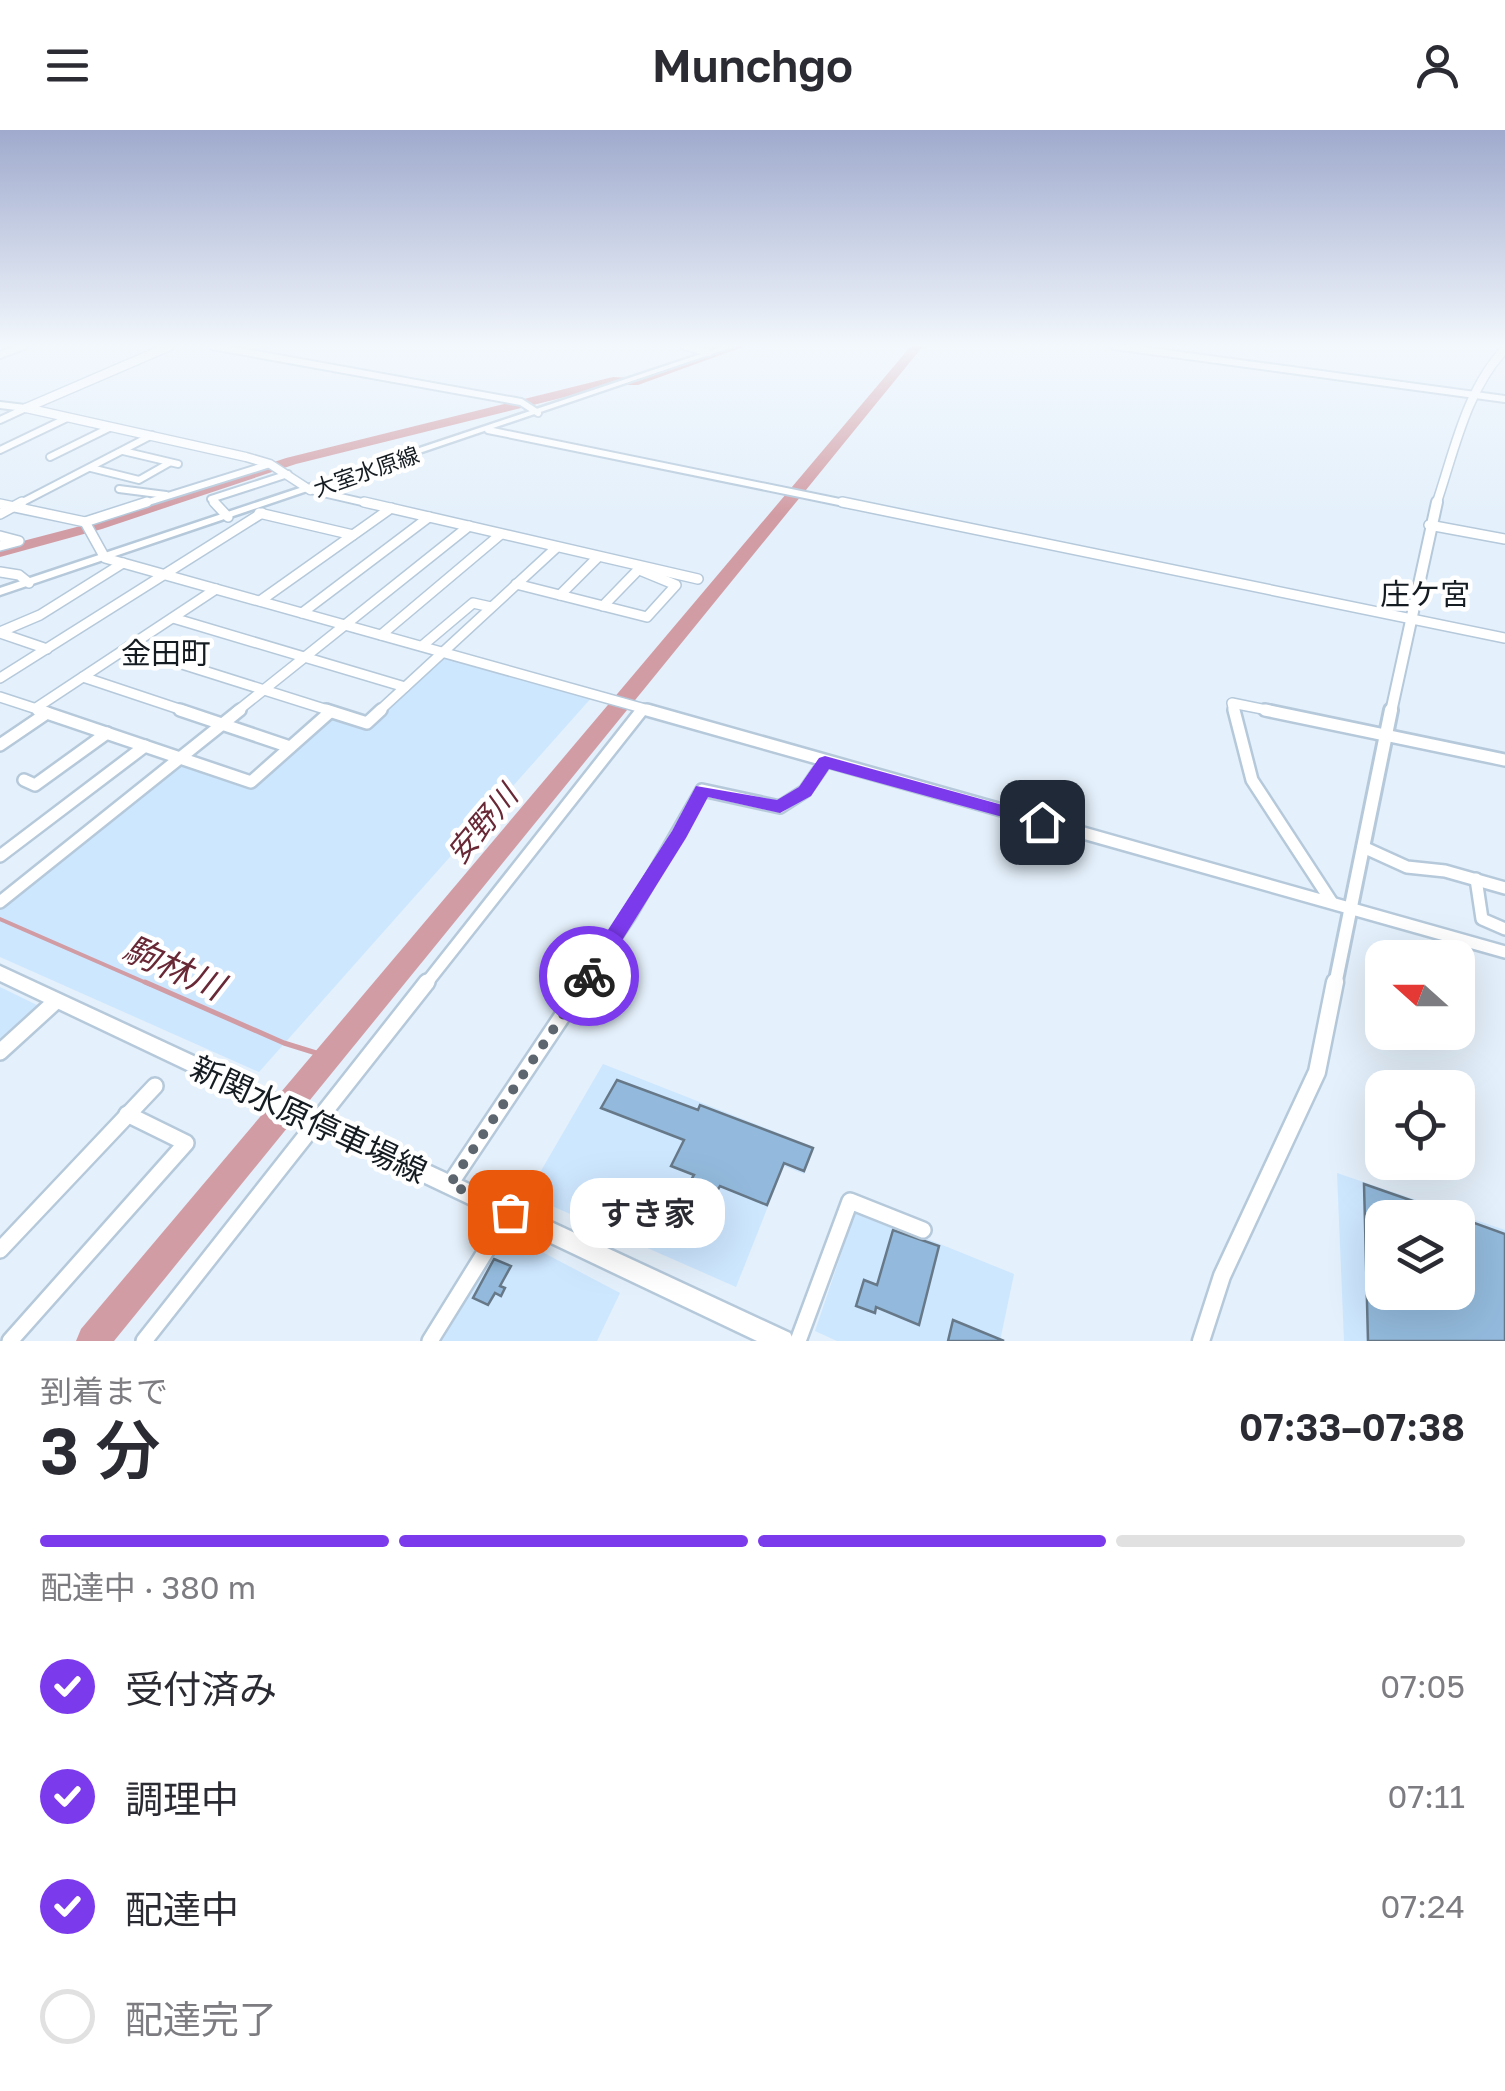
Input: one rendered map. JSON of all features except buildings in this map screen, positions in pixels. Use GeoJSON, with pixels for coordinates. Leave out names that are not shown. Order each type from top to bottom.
{"type":"FeatureCollection","features":[{"type":"Feature","properties":{"kind":"main road","name":"大室水原線"},"geometry":{"type":"LineString","coordinates":[[0,592],[568,403]]}},
{"type":"Feature","properties":{"kind":"main road","name":"新関水原停車場線"},"geometry":{"type":"LineString","coordinates":[[0,973],[782,1341]]}},
{"type":"Feature","properties":{"kind":"street"},"geometry":{"type":"LineString","coordinates":[[0,420],[39,403]]}},
{"type":"Feature","properties":{"kind":"street"},"geometry":{"type":"LineString","coordinates":[[522,403],[538,413]]}},
{"type":"Feature","properties":{"kind":"street"},"geometry":{"type":"LineString","coordinates":[[1201,1341],[1222,1276],[1317,1072],[1429,525],[1471,403]]}},
{"type":"Feature","properties":{"kind":"street"},"geometry":{"type":"LineString","coordinates":[[0,405],[270,464],[310,490],[698,579]]}},
{"type":"Feature","properties":{"kind":"street"},"geometry":{"type":"LineString","coordinates":[[0,450],[67,418]]}},
{"type":"Feature","properties":{"kind":"street"},"geometry":{"type":"LineString","coordinates":[[50,457],[112,427]]}},
{"type":"Feature","properties":{"kind":"street"},"geometry":{"type":"LineString","coordinates":[[488,430],[1505,638]]}},
{"type":"Feature","properties":{"kind":"street"},"geometry":{"type":"LineString","coordinates":[[0,514],[152,436]]}},
{"type":"Feature","properties":{"kind":"street"},"geometry":{"type":"LineString","coordinates":[[90,468],[138,480],[173,463],[122,451]]}},
{"type":"Feature","properties":{"kind":"street"},"geometry":{"type":"LineString","coordinates":[[0,504],[85,522],[270,464]]}},
{"type":"Feature","properties":{"kind":"street"},"geometry":{"type":"LineString","coordinates":[[228,517],[210,499],[288,474]]}},
{"type":"Feature","properties":{"kind":"street"},"geometry":{"type":"LineString","coordinates":[[119,489],[169,496]]}},
{"type":"Feature","properties":{"kind":"street"},"geometry":{"type":"LineString","coordinates":[[260,601],[391,508]]}},
{"type":"Feature","properties":{"kind":"street"},"geometry":{"type":"LineString","coordinates":[[248,510],[353,535]]}},
{"type":"Feature","properties":{"kind":"street"},"geometry":{"type":"LineString","coordinates":[[0,678],[262,513]]}},
{"type":"Feature","properties":{"kind":"street"},"geometry":{"type":"LineString","coordinates":[[302,613],[429,517]]}},
{"type":"Feature","properties":{"kind":"street"},"geometry":{"type":"LineString","coordinates":[[85,522],[105,558],[1505,952]]}},
{"type":"Feature","properties":{"kind":"street"},"geometry":{"type":"LineString","coordinates":[[1429,525],[1505,539]]}},
{"type":"Feature","properties":{"kind":"street"},"geometry":{"type":"LineString","coordinates":[[0,902],[469,526]]}},
{"type":"Feature","properties":{"kind":"street"},"geometry":{"type":"LineString","coordinates":[[381,635],[502,534]]}},
{"type":"Feature","properties":{"kind":"street"},"geometry":{"type":"LineString","coordinates":[[0,536],[19,541],[0,546]]}},
{"type":"Feature","properties":{"kind":"street"},"geometry":{"type":"LineString","coordinates":[[128,648],[367,724],[557,548]]}},
{"type":"Feature","properties":{"kind":"street"},"geometry":{"type":"LineString","coordinates":[[560,595],[598,556]]}},
{"type":"Feature","properties":{"kind":"street"},"geometry":{"type":"LineString","coordinates":[[516,584],[648,616],[676,586],[618,561]]}},
{"type":"Feature","properties":{"kind":"street"},"geometry":{"type":"LineString","coordinates":[[0,633],[40,616],[123,563]]}},
{"type":"Feature","properties":{"kind":"street"},"geometry":{"type":"LineString","coordinates":[[603,606],[638,570]]}},
{"type":"Feature","properties":{"kind":"street"},"geometry":{"type":"LineString","coordinates":[[0,572],[29,583]]}},
{"type":"Feature","properties":{"kind":"street"},"geometry":{"type":"LineString","coordinates":[[0,745],[83,678],[216,589]]}},
{"type":"Feature","properties":{"kind":"street"},"geometry":{"type":"LineString","coordinates":[[422,646],[474,603],[491,607]]}},
{"type":"Feature","properties":{"kind":"street"},"geometry":{"type":"LineString","coordinates":[[173,618],[405,687]]}},
{"type":"Feature","properties":{"kind":"street"},"geometry":{"type":"LineString","coordinates":[[0,633],[47,649]]}},
{"type":"Feature","properties":{"kind":"street"},"geometry":{"type":"LineString","coordinates":[[83,678],[290,747]]}},
{"type":"Feature","properties":{"kind":"street"},"geometry":{"type":"LineString","coordinates":[[0,696],[251,782],[330,712]]}},
{"type":"Feature","properties":{"kind":"street"},"geometry":{"type":"LineString","coordinates":[[1332,902],[1252,780],[1232,703],[1505,760]]}},
{"type":"Feature","properties":{"kind":"street"},"geometry":{"type":"LineString","coordinates":[[144,1341],[640,710]]}},
{"type":"Feature","properties":{"kind":"street"},"geometry":{"type":"LineString","coordinates":[[24,780],[36,785],[108,733]]}},
{"type":"Feature","properties":{"kind":"street"},"geometry":{"type":"LineString","coordinates":[[0,856],[145,746]]}},
{"type":"Feature","properties":{"kind":"street"},"geometry":{"type":"LineString","coordinates":[[450,1184],[630,915],[702,790],[780,806],[805,792],[825,762]]}},
{"type":"Feature","properties":{"kind":"street"},"geometry":{"type":"LineString","coordinates":[[1363,847],[1407,868],[1476,879],[1505,888]]}},
{"type":"Feature","properties":{"kind":"street"},"geometry":{"type":"LineString","coordinates":[[1476,879],[1482,919],[1505,929]]}},
{"type":"Feature","properties":{"kind":"street"},"geometry":{"type":"LineString","coordinates":[[0,1052],[56,1001]]}},
{"type":"Feature","properties":{"kind":"street"},"geometry":{"type":"LineString","coordinates":[[0,1250],[155,1086]]}},
{"type":"Feature","properties":{"kind":"street"},"geometry":{"type":"LineString","coordinates":[[10,1341],[186,1143],[128,1114]]}},
{"type":"Feature","properties":{"kind":"street"},"geometry":{"type":"LineString","coordinates":[[798,1341],[850,1201],[923,1230]]}},
{"type":"Feature","properties":{"kind":"street"},"geometry":{"type":"LineString","coordinates":[[430,1341],[510,1212]]}},
{"type":"Feature","properties":{"kind":"shaded area"},"geometry":{"type":"Polygon","coordinates":[[[443,656],[592,697],[259,1072],[0,957],[0,906],[180,761],[251,786],[330,716],[367,726],[443,656]]]}},
{"type":"Feature","properties":{"kind":"shaded area"},"geometry":{"type":"Polygon","coordinates":[[[0,987],[41,1007],[0,1045],[0,987]]]}},
{"type":"Feature","properties":{"kind":"shaded area"},"geometry":{"type":"Polygon","coordinates":[[[603,1064],[814,1147],[804,1174],[784,1166],[736,1287],[527,1195],[603,1064]]]}},
{"type":"Feature","properties":{"kind":"shaded area"},"geometry":{"type":"Polygon","coordinates":[[[1337,1173],[1417,1200],[1365,1200],[1365,1310],[1475,1310],[1475,1220],[1505,1230],[1505,1341],[1344,1341],[1337,1173]]]}},
{"type":"Feature","properties":{"kind":"shaded area"},"geometry":{"type":"Polygon","coordinates":[[[856,1210],[1014,1274],[1000,1341],[837,1341],[815,1331],[856,1210]]]}},
{"type":"Feature","properties":{"kind":"shaded area"},"geometry":{"type":"Polygon","coordinates":[[[506,1233],[620,1293],[597,1341],[442,1341],[506,1233]]]}},
{"type":"Feature","properties":{"kind":"waterway"},"geometry":{"type":"LineString","coordinates":[[0,552],[97,526],[291,461],[526,403]]}},
{"type":"Feature","properties":{"kind":"waterway","name":"安野川"},"geometry":{"type":"LineString","coordinates":[[93,1341],[870,403]]}},
{"type":"Feature","properties":{"kind":"waterway","name":"駒林川"},"geometry":{"type":"LineString","coordinates":[[0,919],[151,985]]}},
{"type":"Feature","properties":{"kind":"waterway","name":"駒林川"},"geometry":{"type":"LineString","coordinates":[[145,982],[284,1043],[329,1057]]}},
{"type":"Feature","properties":{"kind":"way so far"},"geometry":{"type":"LineString","coordinates":[[510,1212],[450,1184],[589,976]]}},
{"type":"Feature","properties":{"kind":"place","name":"すき家"},"geometry":{"type":"Point","coordinates":[510,1212]}},
{"type":"Feature","properties":{"kind":"district","name":"庄ケ宮"},"geometry":{"type":"Point","coordinates":[1425,594]}},
{"type":"Feature","properties":{"kind":"district","name":"金田町"},"geometry":{"type":"Point","coordinates":[166,653]}},
{"type":"Feature","properties":{"kind":"route"},"geometry":{"type":"LineString","coordinates":[[589,976],[680,834],[702,790],[775,808],[805,792],[825,762],[1042,822]]}}]}
